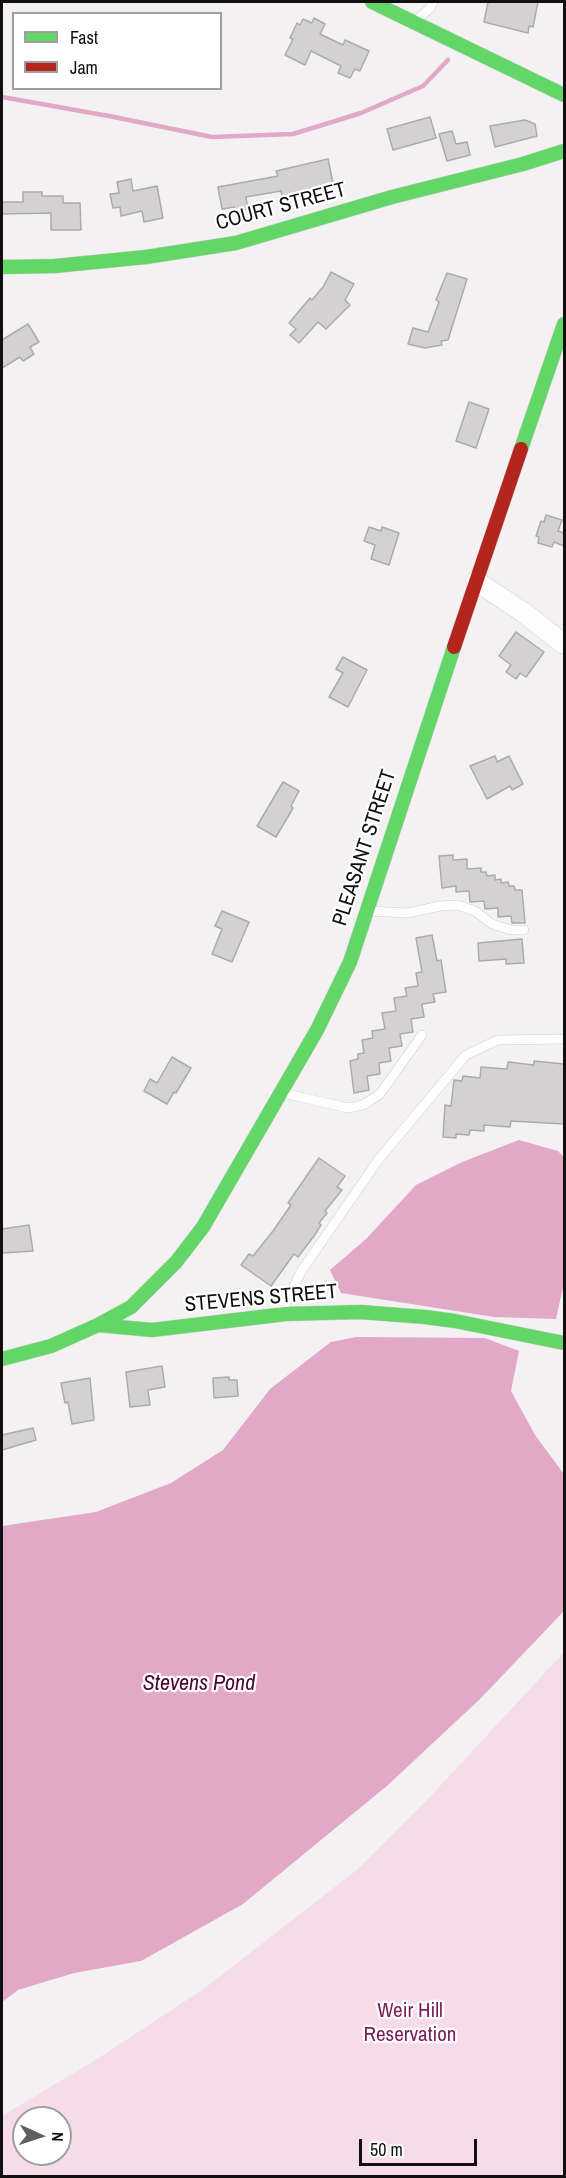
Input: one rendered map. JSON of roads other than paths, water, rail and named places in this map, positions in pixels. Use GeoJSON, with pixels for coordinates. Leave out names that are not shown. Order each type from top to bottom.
{"type":"FeatureCollection","features":[{"type":"Feature","properties":{"kind":"street"},"geometry":{"type":"LineString","coordinates":[[372,2],[564,95]]}},
{"type":"Feature","properties":{"kind":"street","name":"COURT STREET"},"geometry":{"type":"LineString","coordinates":[[2,267],[55,266],[136,258],[236,243],[392,197],[523,164],[564,151]]}},
{"type":"Feature","properties":{"kind":"street","name":"PLEASANT STREET"},"geometry":{"type":"LineString","coordinates":[[98,1325],[131,1307],[176,1262],[203,1227],[317,1030],[350,962],[564,324]]}},
{"type":"Feature","properties":{"kind":"street"},"geometry":{"type":"LineString","coordinates":[[476,581],[523,612],[564,644]]}},
{"type":"Feature","properties":{"kind":"street","name":"STEVENS STREET"},"geometry":{"type":"LineString","coordinates":[[4,1360],[51,1346],[98,1325],[152,1330],[280,1315],[360,1312],[455,1321],[564,1343]]}},
{"type":"Feature","properties":{"kind":"lane"},"geometry":{"type":"LineString","coordinates":[[415,22],[433,2]]}},
{"type":"Feature","properties":{"kind":"lane"},"geometry":{"type":"LineString","coordinates":[[367,911],[408,913],[457,905],[475,911],[492,924],[511,930],[524,930]]}},
{"type":"Feature","properties":{"kind":"lane"},"geometry":{"type":"LineString","coordinates":[[281,1093],[348,1108],[363,1105],[380,1094],[422,1035]]}},
{"type":"Feature","properties":{"kind":"lane"},"geometry":{"type":"LineString","coordinates":[[280,1315],[302,1270],[380,1159],[466,1055],[498,1040],[564,1039]]}},
{"type":"Feature","properties":{"kind":"water"},"geometry":{"type":"Polygon","coordinates":[[[519,1140],[558,1151],[564,1157],[564,1283],[556,1319],[494,1317],[341,1293],[330,1270],[366,1239],[416,1185],[462,1162],[519,1140]]]}},
{"type":"Feature","properties":{"kind":"water","name":"Stevens Pond"},"geometry":{"type":"Polygon","coordinates":[[[356,1337],[485,1338],[519,1351],[511,1391],[535,1435],[564,1474],[564,1611],[480,1699],[388,1785],[243,1904],[141,1961],[74,1973],[18,1990],[2,2002],[2,1526],[96,1512],[171,1483],[223,1450],[270,1389],[331,1342],[356,1337]]]}},
{"type":"Feature","properties":{"kind":"waterway"},"geometry":{"type":"LineString","coordinates":[[2,97],[212,137],[293,134],[361,113],[423,86],[448,60]]}},
{"type":"Feature","properties":{"kind":"park label","name":"Weir Hill Reservation"},"geometry":{"type":"Point","coordinates":[410,2023]}}]}
